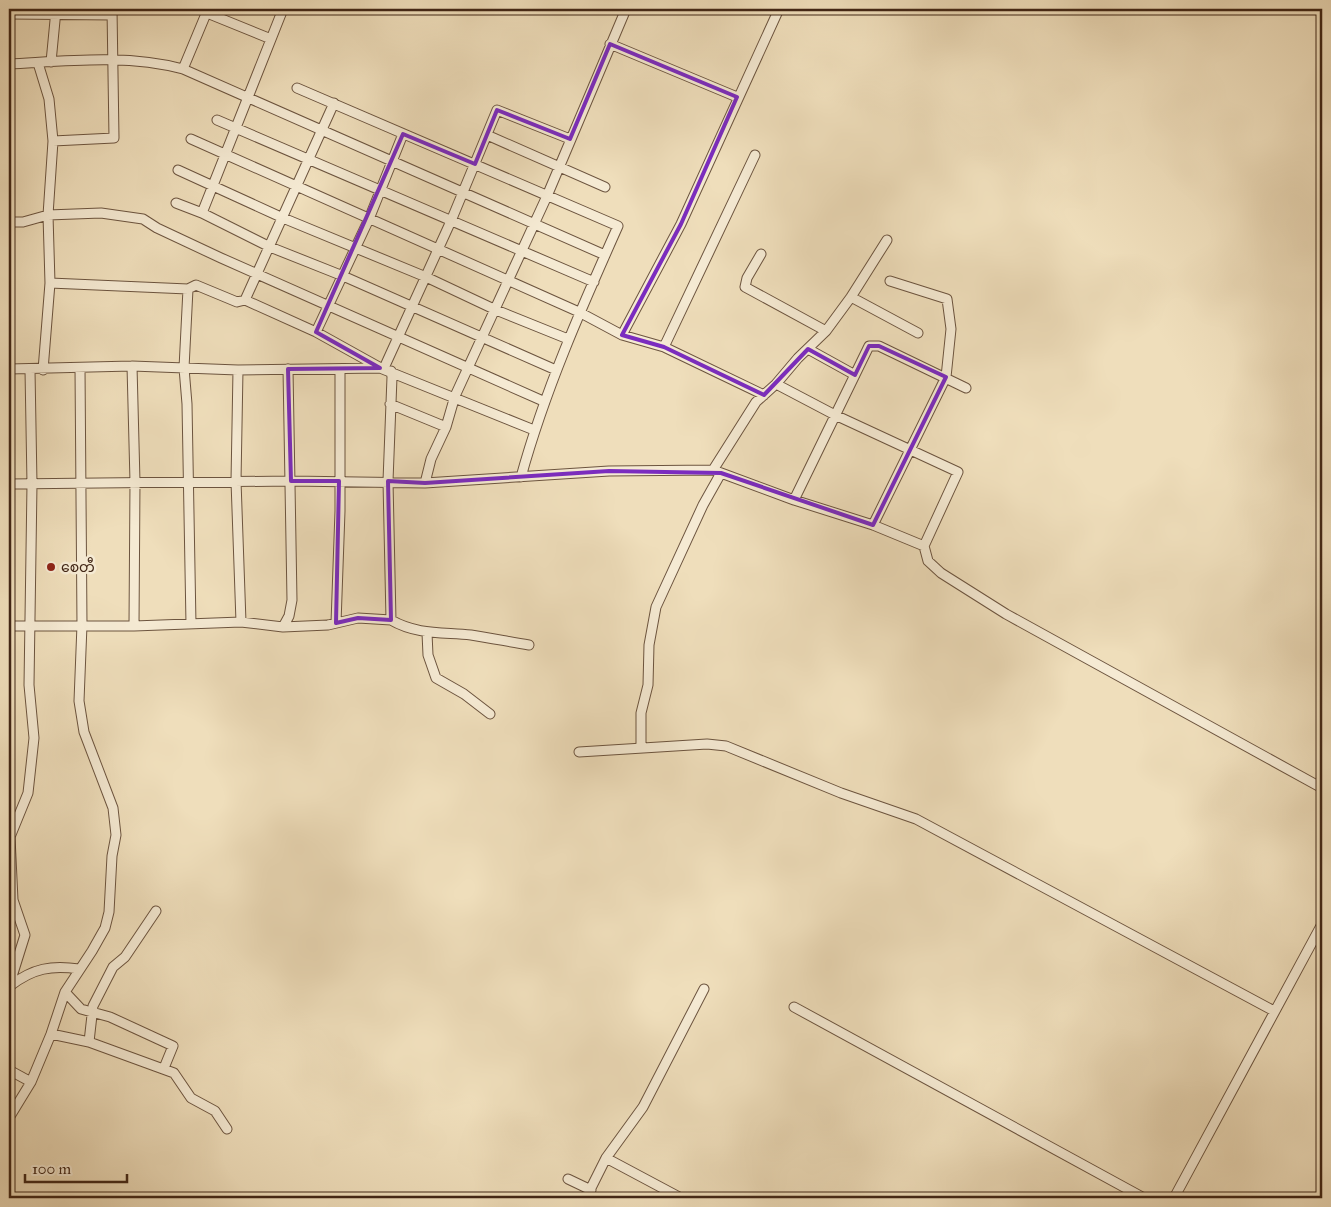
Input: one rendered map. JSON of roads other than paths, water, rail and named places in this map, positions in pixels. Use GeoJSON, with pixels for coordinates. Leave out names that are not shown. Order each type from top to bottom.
{"type":"FeatureCollection","features":[{"type":"Feature","properties":{"kind":"street"},"geometry":{"type":"LineString","coordinates":[[202,213],[237,129],[283,9]]}},
{"type":"Feature","properties":{"kind":"street"},"geometry":{"type":"LineString","coordinates":[[425,483],[431,459],[446,427],[455,396],[470,368],[522,252],[626,9]]}},
{"type":"Feature","properties":{"kind":"street"},"geometry":{"type":"LineString","coordinates":[[622,335],[680,224],[779,9]]}},
{"type":"Feature","properties":{"kind":"street"},"geometry":{"type":"LineString","coordinates":[[183,69],[207,11],[271,39]]}},
{"type":"Feature","properties":{"kind":"street"},"geometry":{"type":"LineString","coordinates":[[51,62],[55,12]]}},
{"type":"Feature","properties":{"kind":"street"},"geometry":{"type":"LineString","coordinates":[[9,14],[112,12],[114,138],[53,141]]}},
{"type":"Feature","properties":{"kind":"street"},"geometry":{"type":"LineString","coordinates":[[610,44],[737,97]]}},
{"type":"Feature","properties":{"kind":"street"},"geometry":{"type":"LineString","coordinates":[[9,64],[112,59],[155,62],[183,69],[605,255]]}},
{"type":"Feature","properties":{"kind":"street"},"geometry":{"type":"LineString","coordinates":[[38,63],[49,99],[53,141],[48,215],[50,283],[43,370]]}},
{"type":"Feature","properties":{"kind":"street"},"geometry":{"type":"LineString","coordinates":[[297,88],[618,226],[543,401],[520,477]]}},
{"type":"Feature","properties":{"kind":"street"},"geometry":{"type":"LineString","coordinates":[[245,300],[310,160],[334,103]]}},
{"type":"Feature","properties":{"kind":"street"},"geometry":{"type":"LineString","coordinates":[[385,369],[463,194],[498,110],[570,139]]}},
{"type":"Feature","properties":{"kind":"street"},"geometry":{"type":"LineString","coordinates":[[217,120],[594,282]]}},
{"type":"Feature","properties":{"kind":"street"},"geometry":{"type":"LineString","coordinates":[[316,332],[369,219],[403,134]]}},
{"type":"Feature","properties":{"kind":"street"},"geometry":{"type":"LineString","coordinates":[[487,135],[559,165],[605,187]]}},
{"type":"Feature","properties":{"kind":"street"},"geometry":{"type":"LineString","coordinates":[[191,139],[296,188],[580,312],[622,335],[664,347],[764,395]]}},
{"type":"Feature","properties":{"kind":"street"},"geometry":{"type":"LineString","coordinates":[[664,347],[755,155]]}},
{"type":"Feature","properties":{"kind":"street"},"geometry":{"type":"LineString","coordinates":[[178,170],[283,218],[426,277],[496,310],[568,339]]}},
{"type":"Feature","properties":{"kind":"street"},"geometry":{"type":"LineString","coordinates":[[176,203],[202,213],[270,247],[343,276],[556,370]]}},
{"type":"Feature","properties":{"kind":"street"},"geometry":{"type":"LineString","coordinates":[[9,222],[23,222],[48,215],[101,213],[143,219],[157,228],[258,274],[543,401]]}},
{"type":"Feature","properties":{"kind":"street"},"geometry":{"type":"LineString","coordinates":[[641,748],[641,713],[648,685],[649,645],[656,607],[717,471],[756,402],[776,384],[826,331],[851,297],[887,240]]}},
{"type":"Feature","properties":{"kind":"street"},"geometry":{"type":"LineString","coordinates":[[761,254],[747,278],[746,287],[826,331]]}},
{"type":"Feature","properties":{"kind":"street"},"geometry":{"type":"LineString","coordinates":[[873,525],[912,450],[946,377],[946,357],[951,329],[947,299],[890,281]]}},
{"type":"Feature","properties":{"kind":"street"},"geometry":{"type":"LineString","coordinates":[[50,283],[188,289],[196,285],[237,302],[245,300],[316,332],[385,369],[455,396],[534,430]]}},
{"type":"Feature","properties":{"kind":"street"},"geometry":{"type":"LineString","coordinates":[[188,289],[184,368],[191,624]]}},
{"type":"Feature","properties":{"kind":"street"},"geometry":{"type":"LineString","coordinates":[[851,297],[918,333]]}},
{"type":"Feature","properties":{"kind":"street"},"geometry":{"type":"LineString","coordinates":[[794,500],[869,346],[873,344],[966,388]]}},
{"type":"Feature","properties":{"kind":"street"},"geometry":{"type":"LineString","coordinates":[[808,349],[855,375]]}},
{"type":"Feature","properties":{"kind":"street"},"geometry":{"type":"LineString","coordinates":[[132,366],[135,482],[134,626]]}},
{"type":"Feature","properties":{"kind":"street"},"geometry":{"type":"LineString","coordinates":[[9,370],[132,366],[238,370],[385,369],[392,376],[388,481],[391,620]]}},
{"type":"Feature","properties":{"kind":"street"},"geometry":{"type":"LineString","coordinates":[[9,1118],[32,1082],[51,1034],[64,992],[105,928],[109,912],[112,856],[116,835],[113,808],[84,732],[79,701],[82,625],[80,368]]}},
{"type":"Feature","properties":{"kind":"street"},"geometry":{"type":"LineString","coordinates":[[336,623],[340,369]]}},
{"type":"Feature","properties":{"kind":"street"},"geometry":{"type":"LineString","coordinates":[[9,986],[25,935],[11,899],[10,837],[28,793],[34,738],[28,685],[32,484],[30,370]]}},
{"type":"Feature","properties":{"kind":"street"},"geometry":{"type":"LineString","coordinates":[[238,370],[236,481],[241,622]]}},
{"type":"Feature","properties":{"kind":"street"},"geometry":{"type":"LineString","coordinates":[[283,627],[292,600],[288,370]]}},
{"type":"Feature","properties":{"kind":"street"},"geometry":{"type":"LineString","coordinates":[[776,384],[835,415],[958,472],[924,546],[928,562],[941,573],[1006,614],[1322,788]]}},
{"type":"Feature","properties":{"kind":"street"},"geometry":{"type":"LineString","coordinates":[[390,404],[446,427]]}},
{"type":"Feature","properties":{"kind":"street"},"geometry":{"type":"LineString","coordinates":[[9,484],[80,485],[188,481],[388,481],[425,483],[609,471],[717,471],[794,500],[873,525],[924,546]]}},
{"type":"Feature","properties":{"kind":"street"},"geometry":{"type":"LineString","coordinates":[[9,626],[134,626],[241,622],[283,627],[336,623],[358,618],[391,620],[403,627],[427,633],[470,635],[530,645]]}},
{"type":"Feature","properties":{"kind":"street"},"geometry":{"type":"LineString","coordinates":[[427,633],[428,655],[436,678],[464,694],[490,714]]}},
{"type":"Feature","properties":{"kind":"street"},"geometry":{"type":"LineString","coordinates":[[579,752],[681,744],[726,746],[841,793],[916,819],[1274,1011]]}},
{"type":"Feature","properties":{"kind":"street"},"geometry":{"type":"LineString","coordinates":[[88,1042],[92,1012],[113,968],[124,957],[156,910]]}},
{"type":"Feature","properties":{"kind":"street"},"geometry":{"type":"LineString","coordinates":[[1174,1198],[1322,924]]}},
{"type":"Feature","properties":{"kind":"street"},"geometry":{"type":"LineString","coordinates":[[9,986],[45,968],[56,966],[80,969]]}},
{"type":"Feature","properties":{"kind":"street"},"geometry":{"type":"LineString","coordinates":[[568,1179],[588,1194],[606,1158],[643,1107],[704,989]]}},
{"type":"Feature","properties":{"kind":"street"},"geometry":{"type":"LineString","coordinates":[[64,992],[81,1009],[110,1016],[173,1046],[164,1068]]}},
{"type":"Feature","properties":{"kind":"street"},"geometry":{"type":"LineString","coordinates":[[794,1007],[1144,1198]]}},
{"type":"Feature","properties":{"kind":"street"},"geometry":{"type":"LineString","coordinates":[[51,1034],[88,1042],[164,1068],[180,1078],[191,1098],[216,1110],[227,1129]]}},
{"type":"Feature","properties":{"kind":"street"},"geometry":{"type":"LineString","coordinates":[[9,1070],[32,1082]]}},
{"type":"Feature","properties":{"kind":"street"},"geometry":{"type":"LineString","coordinates":[[606,1158],[681,1198]]}},
{"type":"Feature","properties":{"kind":"place","name":"စေတီ"},"geometry":{"type":"Point","coordinates":[51,567]}}]}
